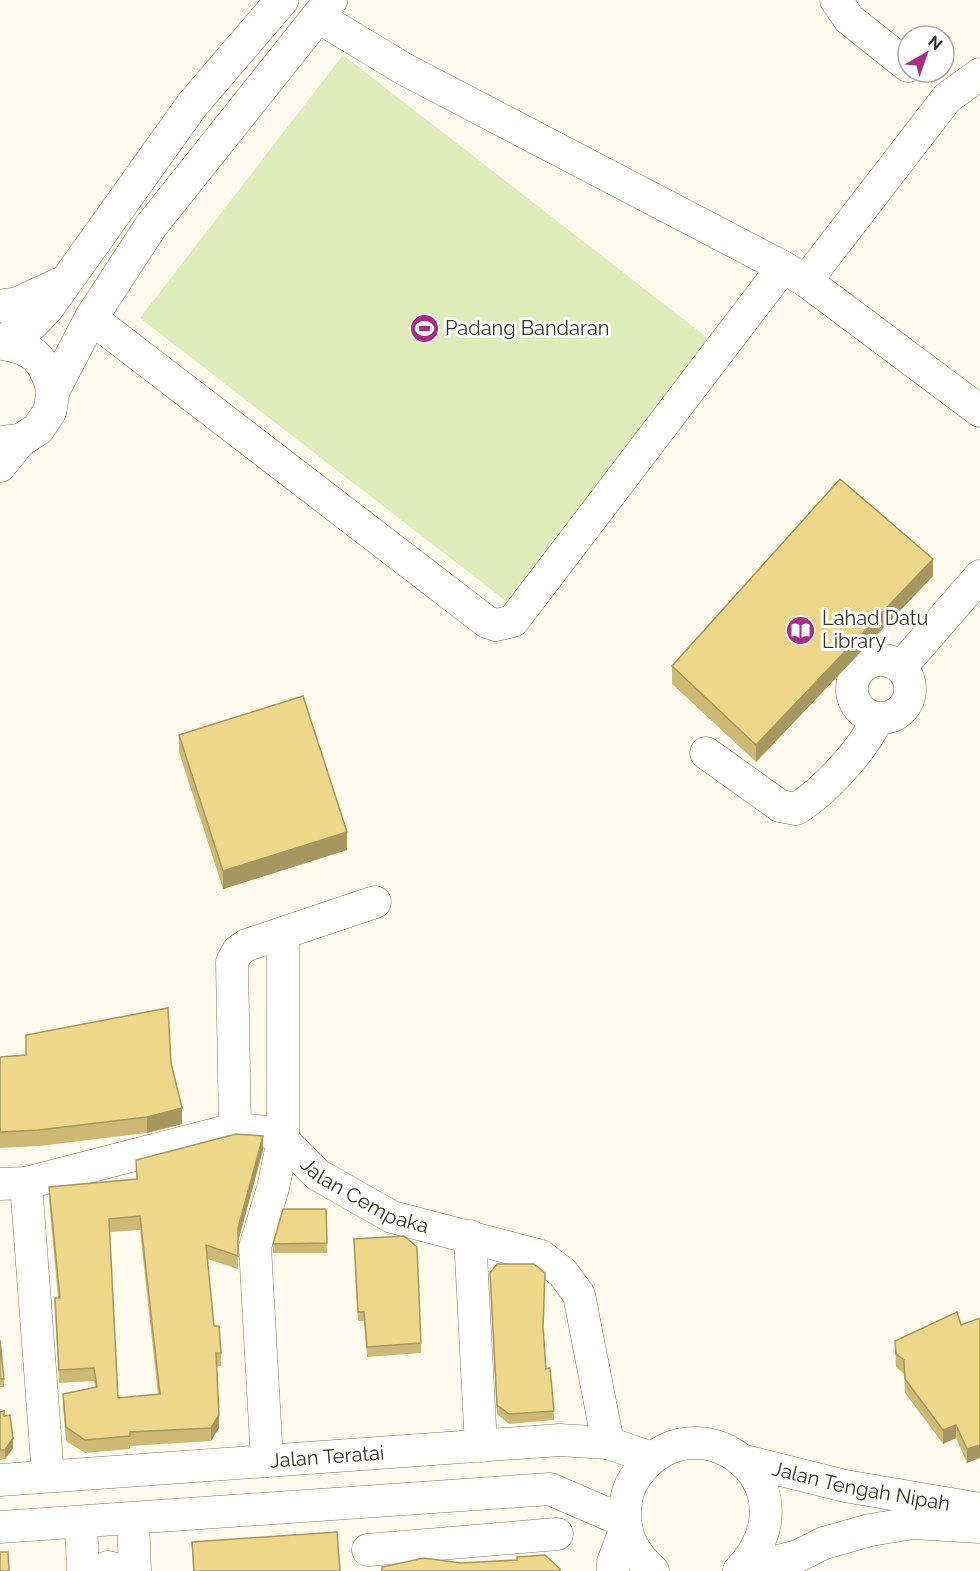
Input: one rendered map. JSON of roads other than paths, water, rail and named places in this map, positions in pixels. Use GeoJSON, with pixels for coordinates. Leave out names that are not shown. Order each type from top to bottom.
{"type":"FeatureCollection","features":[{"type":"Feature","properties":{"kind":"highway"},"geometry":{"type":"LineString","coordinates":[[0,343],[32,324],[68,279],[192,105],[282,0]]}},
{"type":"Feature","properties":{"kind":"highway"},"geometry":{"type":"LineString","coordinates":[[10,442],[38,429],[50,411],[53,391],[91,318],[151,226],[325,8]]}},
{"type":"Feature","properties":{"kind":"highway"},"geometry":{"type":"LineString","coordinates":[[0,306],[17,304],[68,279]]}},
{"type":"Feature","properties":{"kind":"highway"},"geometry":{"type":"LineString","coordinates":[[0,343],[18,346],[36,356],[48,372],[53,391]]}},
{"type":"Feature","properties":{"kind":"street"},"geometry":{"type":"LineString","coordinates":[[836,0],[849,19],[896,56]]}},
{"type":"Feature","properties":{"kind":"street"},"geometry":{"type":"LineString","coordinates":[[325,8],[404,69],[794,274],[980,411]]}},
{"type":"Feature","properties":{"kind":"street"},"geometry":{"type":"LineString","coordinates":[[91,318],[487,622],[496,625],[513,621],[794,274],[948,98],[980,74]]}},
{"type":"Feature","properties":{"kind":"street"},"geometry":{"type":"LineString","coordinates":[[930,84],[948,98]]}},
{"type":"Feature","properties":{"kind":"street"},"geometry":{"type":"LineString","coordinates":[[0,466],[10,442]]}},
{"type":"Feature","properties":{"kind":"street"},"geometry":{"type":"LineString","coordinates":[[901,667],[980,576]]}},
{"type":"Feature","properties":{"kind":"street"},"geometry":{"type":"LineString","coordinates":[[880,659],[901,667],[908,677],[911,690],[908,702],[900,712],[890,717],[877,718],[858,708],[852,698],[851,687],[860,667],[880,659]]}},
{"type":"Feature","properties":{"kind":"street"},"geometry":{"type":"LineString","coordinates":[[706,753],[780,806],[796,809],[808,802],[866,742],[877,718]]}},
{"type":"Feature","properties":{"kind":"street"},"geometry":{"type":"LineString","coordinates":[[235,1129],[232,962],[238,951],[247,945],[375,902]]}},
{"type":"Feature","properties":{"kind":"street"},"geometry":{"type":"LineString","coordinates":[[267,1461],[255,1247],[273,1188],[283,1140],[283,933]]}},
{"type":"Feature","properties":{"kind":"street","name":"Jalan Cempaka"},"geometry":{"type":"LineString","coordinates":[[13,1183],[235,1129],[268,1132],[283,1140],[318,1175],[392,1217],[470,1236],[541,1257],[564,1273],[579,1295],[608,1443]]}},
{"type":"Feature","properties":{"kind":"street"},"geometry":{"type":"LineString","coordinates":[[13,1183],[48,1476]]}},
{"type":"Feature","properties":{"kind":"street"},"geometry":{"type":"LineString","coordinates":[[470,1236],[481,1446]]}},
{"type":"Feature","properties":{"kind":"street","name":"Jalan Teratai"},"geometry":{"type":"LineString","coordinates":[[0,1480],[560,1440],[608,1443],[652,1458]]}},
{"type":"Feature","properties":{"kind":"street"},"geometry":{"type":"LineString","coordinates":[[613,1571],[613,1562],[624,1526],[627,1496],[636,1475],[652,1458],[681,1444],[697,1443],[713,1445],[741,1460],[753,1473],[762,1488],[766,1505],[766,1523],[762,1540],[754,1555],[739,1571]]}},
{"type":"Feature","properties":{"kind":"street","name":"Jalan Tengah Nipah"},"geometry":{"type":"LineString","coordinates":[[741,1460],[845,1486],[980,1509]]}},
{"type":"Feature","properties":{"kind":"street"},"geometry":{"type":"LineString","coordinates":[[0,1527],[366,1504],[550,1489],[624,1526],[641,1560],[653,1571]]}},
{"type":"Feature","properties":{"kind":"street"},"geometry":{"type":"LineString","coordinates":[[366,1504],[368,1560],[557,1534]]}},
{"type":"Feature","properties":{"kind":"street"},"geometry":{"type":"LineString","coordinates":[[133,1519],[135,1571]]}},
{"type":"Feature","properties":{"kind":"street"},"geometry":{"type":"LineString","coordinates":[[81,1522],[83,1571]]}},
{"type":"Feature","properties":{"kind":"street","name":"Jalan Tengah Nipah"},"geometry":{"type":"LineString","coordinates":[[739,1571],[798,1556],[824,1543],[870,1530],[913,1523],[980,1527]]}},
{"type":"Feature","properties":{"kind":"street"},"geometry":{"type":"LineString","coordinates":[[98,1571],[108,1567],[120,1571]]}},
{"type":"Feature","properties":{"kind":"place","name":"Padang Bandaran"},"geometry":{"type":"Point","coordinates":[424,328]}},
{"type":"Feature","properties":{"kind":"place","name":"Lahad Datu Library"},"geometry":{"type":"Point","coordinates":[801,630]}}]}
